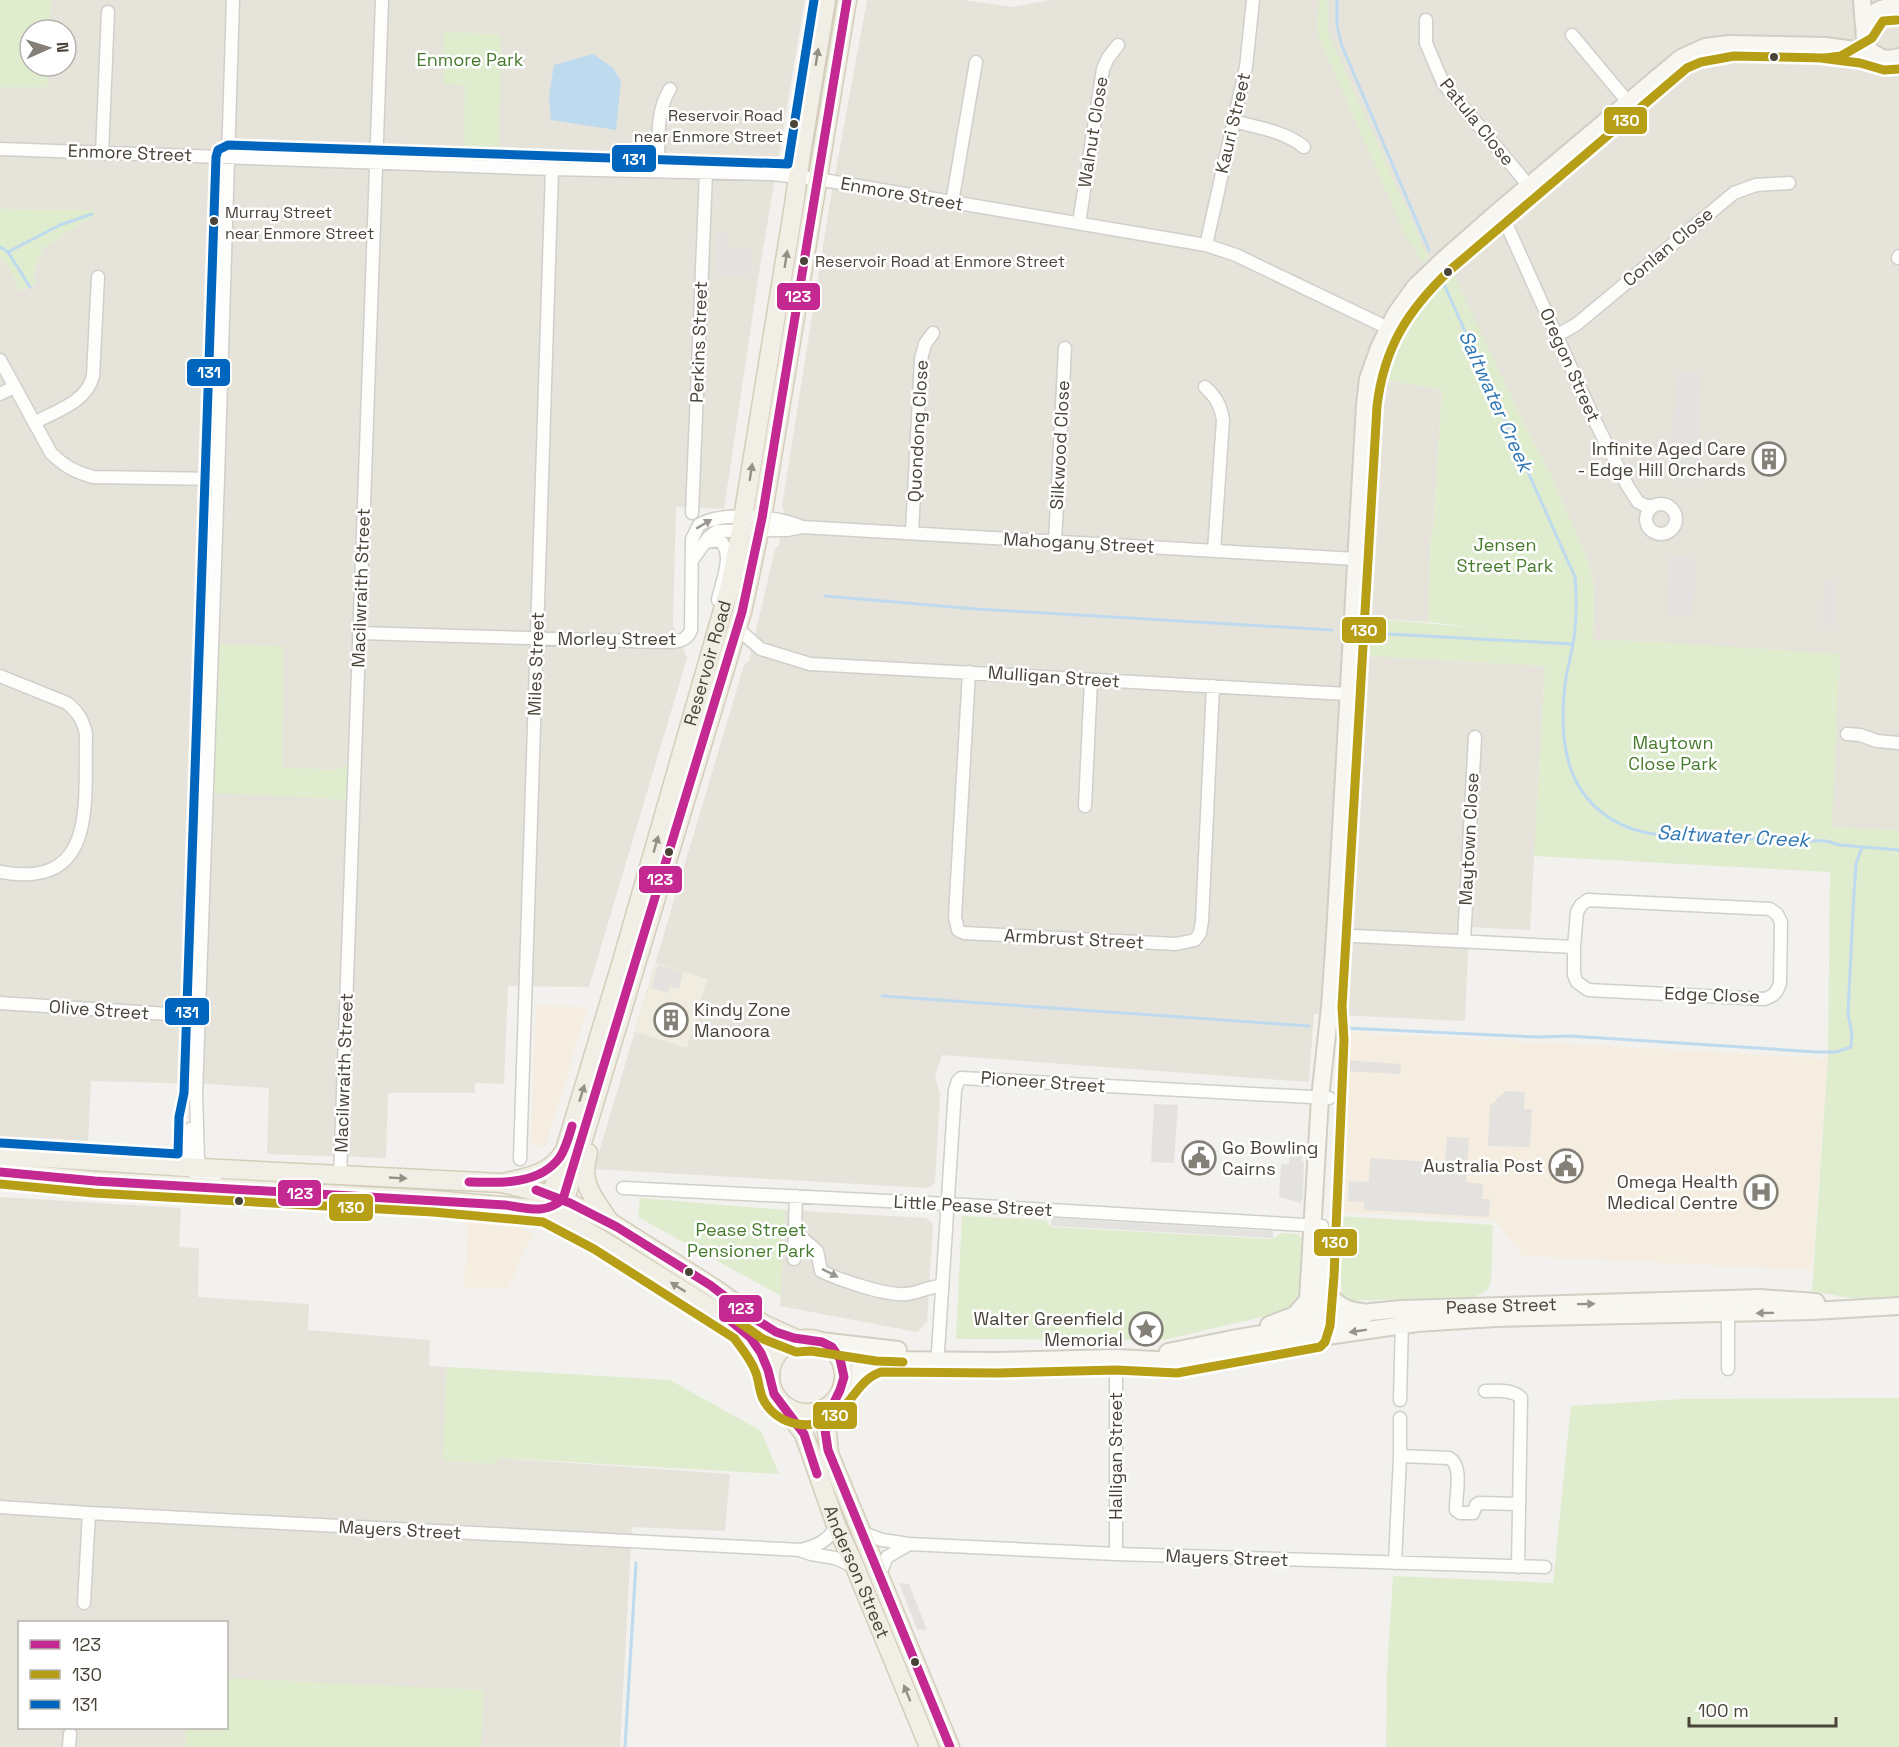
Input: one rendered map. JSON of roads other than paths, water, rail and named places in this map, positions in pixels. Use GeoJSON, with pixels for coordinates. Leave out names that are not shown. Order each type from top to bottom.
{"type":"FeatureCollection","features":[{"type":"Feature","properties":{"kind":"main road","name":"Reservoir Road"},"geometry":{"type":"LineString","coordinates":[[554,1201],[605,1066],[738,629],[798,177],[826,0]]}},
{"type":"Feature","properties":{"kind":"main road","name":"Reservoir Road"},"geometry":{"type":"LineString","coordinates":[[554,1201],[565,1149],[751,524],[817,179],[847,0]]}},
{"type":"Feature","properties":{"kind":"main road"},"geometry":{"type":"LineString","coordinates":[[605,1066],[605,1099],[584,1170],[588,1188],[610,1222]]}},
{"type":"Feature","properties":{"kind":"main road"},"geometry":{"type":"LineString","coordinates":[[502,1183],[543,1172],[558,1161],[565,1149]]}},
{"type":"Feature","properties":{"kind":"main road"},"geometry":{"type":"LineString","coordinates":[[0,1155],[114,1171],[171,1176],[181,1187]]}},
{"type":"Feature","properties":{"kind":"main road"},"geometry":{"type":"LineString","coordinates":[[0,1162],[195,1168],[502,1183],[610,1222],[717,1290],[763,1324],[799,1340]]}},
{"type":"Feature","properties":{"kind":"main road"},"geometry":{"type":"LineString","coordinates":[[4,1172],[81,1166]]}},
{"type":"Feature","properties":{"kind":"main road"},"geometry":{"type":"LineString","coordinates":[[81,1166],[95,1181]]}},
{"type":"Feature","properties":{"kind":"main road"},"geometry":{"type":"LineString","coordinates":[[4,1172],[95,1181],[295,1194],[454,1202],[554,1201],[600,1239],[727,1318],[753,1341],[764,1358],[772,1389],[779,1401],[790,1410],[808,1414],[822,1411],[839,1394],[844,1372],[841,1360],[834,1351],[820,1341],[799,1340],[789,1343],[778,1353],[773,1361],[770,1376]]}},
{"type":"Feature","properties":{"kind":"main road","name":"Anderson Street"},"geometry":{"type":"LineString","coordinates":[[839,1394],[827,1417],[827,1447],[950,1747]]}},
{"type":"Feature","properties":{"kind":"main road","name":"Anderson Street"},"geometry":{"type":"LineString","coordinates":[[779,1401],[804,1434],[836,1525],[929,1747]]}},
{"type":"Feature","properties":{"kind":"street"},"geometry":{"type":"LineString","coordinates":[[233,0],[199,1016],[196,1094],[191,1118],[194,1174],[206,1180],[262,1184],[295,1194]]}},
{"type":"Feature","properties":{"kind":"street","name":"Macilwraith Street"},"geometry":{"type":"LineString","coordinates":[[340,1176],[382,0]]}},
{"type":"Feature","properties":{"kind":"street","name":"Kauri Street"},"geometry":{"type":"LineString","coordinates":[[1206,245],[1246,67],[1253,0]]}},
{"type":"Feature","properties":{"kind":"street"},"geometry":{"type":"LineString","coordinates":[[1862,0],[1866,42],[1891,60]]}},
{"type":"Feature","properties":{"kind":"street"},"geometry":{"type":"LineString","coordinates":[[1825,46],[1838,44],[1864,28],[1873,13],[1891,5]]}},
{"type":"Feature","properties":{"kind":"street"},"geometry":{"type":"LineString","coordinates":[[102,154],[108,12]]}},
{"type":"Feature","properties":{"kind":"street","name":"Patula Close"},"geometry":{"type":"LineString","coordinates":[[1426,20],[1426,43],[1443,83],[1529,186]]}},
{"type":"Feature","properties":{"kind":"street"},"geometry":{"type":"LineString","coordinates":[[1572,35],[1628,102]]}},
{"type":"Feature","properties":{"kind":"street"},"geometry":{"type":"LineString","coordinates":[[1314,1329],[1308,1300],[1317,1226],[1325,1098],[1332,1040],[1330,1007],[1366,391],[1372,364],[1388,328],[1395,315],[1424,278],[1500,210],[1672,64],[1690,53],[1705,47],[1730,44],[1825,46],[1863,51],[1891,60]]}},
{"type":"Feature","properties":{"kind":"street","name":"Walnut Close"},"geometry":{"type":"LineString","coordinates":[[1079,223],[1103,69],[1118,45]]}},
{"type":"Feature","properties":{"kind":"street"},"geometry":{"type":"LineString","coordinates":[[952,202],[976,62]]}},
{"type":"Feature","properties":{"kind":"street"},"geometry":{"type":"LineString","coordinates":[[658,170],[660,112],[670,89]]}},
{"type":"Feature","properties":{"kind":"street"},"geometry":{"type":"LineString","coordinates":[[1234,121],[1283,134],[1293,138],[1304,147]]}},
{"type":"Feature","properties":{"kind":"street","name":"Enmore Street"},"geometry":{"type":"LineString","coordinates":[[0,149],[552,169],[772,174],[817,179],[1206,245],[1236,255],[1388,328]]}},
{"type":"Feature","properties":{"kind":"street","name":"Miles Street"},"geometry":{"type":"LineString","coordinates":[[520,1159],[552,169]]}},
{"type":"Feature","properties":{"kind":"street","name":"Perkins Street"},"geometry":{"type":"LineString","coordinates":[[692,513],[706,172]]}},
{"type":"Feature","properties":{"kind":"street","name":"Conlan Close"},"geometry":{"type":"LineString","coordinates":[[1558,335],[1582,320],[1734,193],[1756,185],[1790,183]]}},
{"type":"Feature","properties":{"kind":"street","name":"Oregon Street"},"geometry":{"type":"LineString","coordinates":[[1500,210],[1595,421],[1648,525]]}},
{"type":"Feature","properties":{"kind":"street"},"geometry":{"type":"LineString","coordinates":[[34,423],[78,400],[91,385],[98,277]]}},
{"type":"Feature","properties":{"kind":"street","name":"Quondong Close"},"geometry":{"type":"LineString","coordinates":[[912,533],[921,359],[925,344],[933,333]]}},
{"type":"Feature","properties":{"kind":"street","name":"Silkwood Close"},"geometry":{"type":"LineString","coordinates":[[1055,542],[1065,348]]}},
{"type":"Feature","properties":{"kind":"street"},"geometry":{"type":"LineString","coordinates":[[0,360],[51,453],[75,472],[93,477],[218,479]]}},
{"type":"Feature","properties":{"kind":"street"},"geometry":{"type":"LineString","coordinates":[[0,394],[14,387]]}},
{"type":"Feature","properties":{"kind":"street"},"geometry":{"type":"LineString","coordinates":[[1204,387],[1212,394],[1221,408],[1223,420],[1214,550]]}},
{"type":"Feature","properties":{"kind":"street"},"geometry":{"type":"LineString","coordinates":[[1634,498],[1645,506],[1664,504],[1670,508],[1674,513],[1674,524],[1670,530],[1662,533],[1654,532],[1648,525],[1647,513],[1653,506]]}},
{"type":"Feature","properties":{"kind":"street","name":"Morley Street"},"geometry":{"type":"LineString","coordinates":[[359,633],[670,642],[686,638],[692,626],[693,535],[699,525],[712,519],[751,524]]}},
{"type":"Feature","properties":{"kind":"street","name":"Mahogany Street"},"geometry":{"type":"LineString","coordinates":[[751,524],[790,522],[802,527],[1356,559]]}},
{"type":"Feature","properties":{"kind":"street"},"geometry":{"type":"LineString","coordinates":[[693,559],[705,542],[717,531],[751,524]]}},
{"type":"Feature","properties":{"kind":"street"},"geometry":{"type":"LineString","coordinates":[[705,542],[719,540],[727,551],[717,602],[719,628]]}},
{"type":"Feature","properties":{"kind":"street","name":"Mulligan Street"},"geometry":{"type":"LineString","coordinates":[[738,629],[761,649]]}},
{"type":"Feature","properties":{"kind":"street","name":"Mulligan Street"},"geometry":{"type":"LineString","coordinates":[[732,650],[761,649],[810,664],[1348,694]]}},
{"type":"Feature","properties":{"kind":"street","name":"Armbrust Street"},"geometry":{"type":"LineString","coordinates":[[969,672],[955,917],[958,930],[964,933],[1176,944],[1195,940],[1200,933],[1202,921],[1213,686]]}},
{"type":"Feature","properties":{"kind":"street"},"geometry":{"type":"LineString","coordinates":[[0,676],[67,703],[83,722],[86,734],[82,826],[77,844],[68,859],[57,868],[45,873],[26,875],[0,872]]}},
{"type":"Feature","properties":{"kind":"street"},"geometry":{"type":"LineString","coordinates":[[1085,806],[1092,680]]}},
{"type":"Feature","properties":{"kind":"street"},"geometry":{"type":"LineString","coordinates":[[1847,734],[1899,743]]}},
{"type":"Feature","properties":{"kind":"street","name":"Maytown Close"},"geometry":{"type":"LineString","coordinates":[[1464,941],[1475,737]]}},
{"type":"Feature","properties":{"kind":"street","name":"Edge Close"},"geometry":{"type":"LineString","coordinates":[[1588,900],[1770,909],[1777,914],[1781,922],[1780,983],[1778,992],[1764,999],[1588,990],[1577,982],[1574,975],[1574,947],[1577,912],[1588,900]]}},
{"type":"Feature","properties":{"kind":"street"},"geometry":{"type":"LineString","coordinates":[[1335,935],[1574,947]]}},
{"type":"Feature","properties":{"kind":"street","name":"Olive Street"},"geometry":{"type":"LineString","coordinates":[[0,1003],[199,1016]]}},
{"type":"Feature","properties":{"kind":"street","name":"Pioneer Street"},"geometry":{"type":"LineString","coordinates":[[938,1356],[955,1090],[961,1078],[1325,1098]]}},
{"type":"Feature","properties":{"kind":"street","name":"Little Pease Street"},"geometry":{"type":"LineString","coordinates":[[623,1188],[1317,1226]]}},
{"type":"Feature","properties":{"kind":"street"},"geometry":{"type":"LineString","coordinates":[[794,1259],[796,1196]]}},
{"type":"Feature","properties":{"kind":"street"},"geometry":{"type":"LineString","coordinates":[[1317,1226],[1322,1275],[1328,1294],[1339,1305],[1351,1312],[1370,1312]]}},
{"type":"Feature","properties":{"kind":"street"},"geometry":{"type":"LineString","coordinates":[[795,1232],[817,1251],[821,1271],[847,1281],[902,1295],[942,1286]]}},
{"type":"Feature","properties":{"kind":"street"},"geometry":{"type":"LineString","coordinates":[[1314,1329],[1322,1275]]}},
{"type":"Feature","properties":{"kind":"street","name":"Pease Street"},"geometry":{"type":"LineString","coordinates":[[1141,1359],[1232,1339],[1402,1317],[1760,1298],[1866,1307]]}},
{"type":"Feature","properties":{"kind":"street"},"geometry":{"type":"LineString","coordinates":[[1232,1339],[1289,1318],[1308,1300]]}},
{"type":"Feature","properties":{"kind":"street","name":"Pease Street"},"geometry":{"type":"LineString","coordinates":[[820,1341],[998,1361],[1116,1358],[1164,1361],[1185,1360],[1361,1317],[1370,1312],[1402,1317],[1494,1318],[1813,1311],[1899,1306]]}},
{"type":"Feature","properties":{"kind":"street"},"geometry":{"type":"LineString","coordinates":[[1728,1313],[1728,1369]]}},
{"type":"Feature","properties":{"kind":"street"},"geometry":{"type":"LineString","coordinates":[[1400,1400],[1402,1317]]}},
{"type":"Feature","properties":{"kind":"street","name":"Pease Street"},"geometry":{"type":"LineString","coordinates":[[839,1394],[855,1373],[875,1361],[938,1356]]}},
{"type":"Feature","properties":{"kind":"street","name":"Halligan Street"},"geometry":{"type":"LineString","coordinates":[[1116,1358],[1116,1554]]}},
{"type":"Feature","properties":{"kind":"street"},"geometry":{"type":"LineString","coordinates":[[1485,1391],[1513,1392],[1519,1394],[1521,1398],[1518,1567]]}},
{"type":"Feature","properties":{"kind":"street"},"geometry":{"type":"LineString","coordinates":[[1395,1563],[1400,1418]]}},
{"type":"Feature","properties":{"kind":"street"},"geometry":{"type":"LineString","coordinates":[[1400,1456],[1454,1460],[1457,1468],[1456,1510],[1460,1513],[1473,1513],[1479,1503],[1519,1504]]}},
{"type":"Feature","properties":{"kind":"street","name":"Mayers Street"},"geometry":{"type":"LineString","coordinates":[[0,1507],[801,1550],[835,1558],[855,1567]]}},
{"type":"Feature","properties":{"kind":"street"},"geometry":{"type":"LineString","coordinates":[[84,1603],[89,1513]]}},
{"type":"Feature","properties":{"kind":"street","name":"Mayers Street"},"geometry":{"type":"LineString","coordinates":[[801,1550],[820,1544],[830,1536],[836,1525]]}},
{"type":"Feature","properties":{"kind":"street","name":"Mayers Street"},"geometry":{"type":"LineString","coordinates":[[861,1532],[882,1540],[909,1544],[1116,1554],[1545,1567]]}},
{"type":"Feature","properties":{"kind":"street"},"geometry":{"type":"LineString","coordinates":[[879,1576],[887,1557],[909,1544]]}},
{"type":"Feature","properties":{"kind":"street"},"geometry":{"type":"LineString","coordinates":[[69,1747],[70,1734]]}},
{"type":"Feature","properties":{"kind":"water"},"geometry":{"type":"Polygon","coordinates":[[[593,54],[613,68],[621,81],[616,130],[551,120],[549,96],[554,65],[593,54]]]}},
{"type":"Feature","properties":{"kind":"waterway","name":"Saltwater Creek"},"geometry":{"type":"LineString","coordinates":[[1337,0],[1337,26],[1342,46],[1429,250]]}},
{"type":"Feature","properties":{"kind":"waterway"},"geometry":{"type":"LineString","coordinates":[[8,252],[60,225],[92,214]]}},
{"type":"Feature","properties":{"kind":"waterway"},"geometry":{"type":"LineString","coordinates":[[0,247],[8,252],[30,287]]}},
{"type":"Feature","properties":{"kind":"waterway","name":"Saltwater Creek"},"geometry":{"type":"LineString","coordinates":[[1443,282],[1575,577],[1576,622],[1566,681],[1563,730],[1571,771],[1580,789],[1593,805],[1610,818],[1632,829],[1647,833],[1672,837],[1826,841],[1840,845],[1899,850]]}},
{"type":"Feature","properties":{"kind":"waterway"},"geometry":{"type":"LineString","coordinates":[[825,596],[976,609],[1332,630]]}},
{"type":"Feature","properties":{"kind":"waterway"},"geometry":{"type":"LineString","coordinates":[[1369,633],[1573,644]]}},
{"type":"Feature","properties":{"kind":"waterway"},"geometry":{"type":"LineString","coordinates":[[1345,1028],[1536,1037],[1570,1036],[1817,1052],[1836,1052],[1851,1047],[1852,1035],[1848,1013],[1854,893],[1856,864],[1862,847]]}},
{"type":"Feature","properties":{"kind":"waterway"},"geometry":{"type":"LineString","coordinates":[[882,996],[1309,1026]]}},
{"type":"Feature","properties":{"kind":"waterway"},"geometry":{"type":"LineString","coordinates":[[625,1747],[636,1563]]}},
{"type":"Feature","properties":{"kind":"place","name":"Reservoir Road near Enmore Street"},"geometry":{"type":"Point","coordinates":[794,124]}},
{"type":"Feature","properties":{"kind":"place","name":"Murray Street near Enmore Street"},"geometry":{"type":"Point","coordinates":[214,221]}},
{"type":"Feature","properties":{"kind":"place","name":"Reservoir Road at Enmore Street"},"geometry":{"type":"Point","coordinates":[804,261]}},
{"type":"Feature","properties":{"kind":"place","name":"Infinite Aged Care - Edge Hill Orchards"},"geometry":{"type":"Point","coordinates":[1769,459]}},
{"type":"Feature","properties":{"kind":"place","name":"Kindy Zone Manoora"},"geometry":{"type":"Point","coordinates":[671,1020]}},
{"type":"Feature","properties":{"kind":"place","name":"Go Bowling Cairns"},"geometry":{"type":"Point","coordinates":[1199,1158]}},
{"type":"Feature","properties":{"kind":"place","name":"Australia Post"},"geometry":{"type":"Point","coordinates":[1566,1166]}},
{"type":"Feature","properties":{"kind":"place","name":"Omega Health Medical Centre"},"geometry":{"type":"Point","coordinates":[1761,1192]}},
{"type":"Feature","properties":{"kind":"place","name":"Walter Greenfield Memorial"},"geometry":{"type":"Point","coordinates":[1146,1329]}},
{"type":"Feature","properties":{"kind":"park label","name":"Enmore Park"},"geometry":{"type":"Point","coordinates":[470,60]}},
{"type":"Feature","properties":{"kind":"park label","name":"Jensen Street Park"},"geometry":{"type":"Point","coordinates":[1505,555]}},
{"type":"Feature","properties":{"kind":"park label","name":"Maytown Close Park"},"geometry":{"type":"Point","coordinates":[1673,753]}},
{"type":"Feature","properties":{"kind":"park label","name":"Pease Street Pensioner Park"},"geometry":{"type":"Point","coordinates":[751,1240]}}]}
